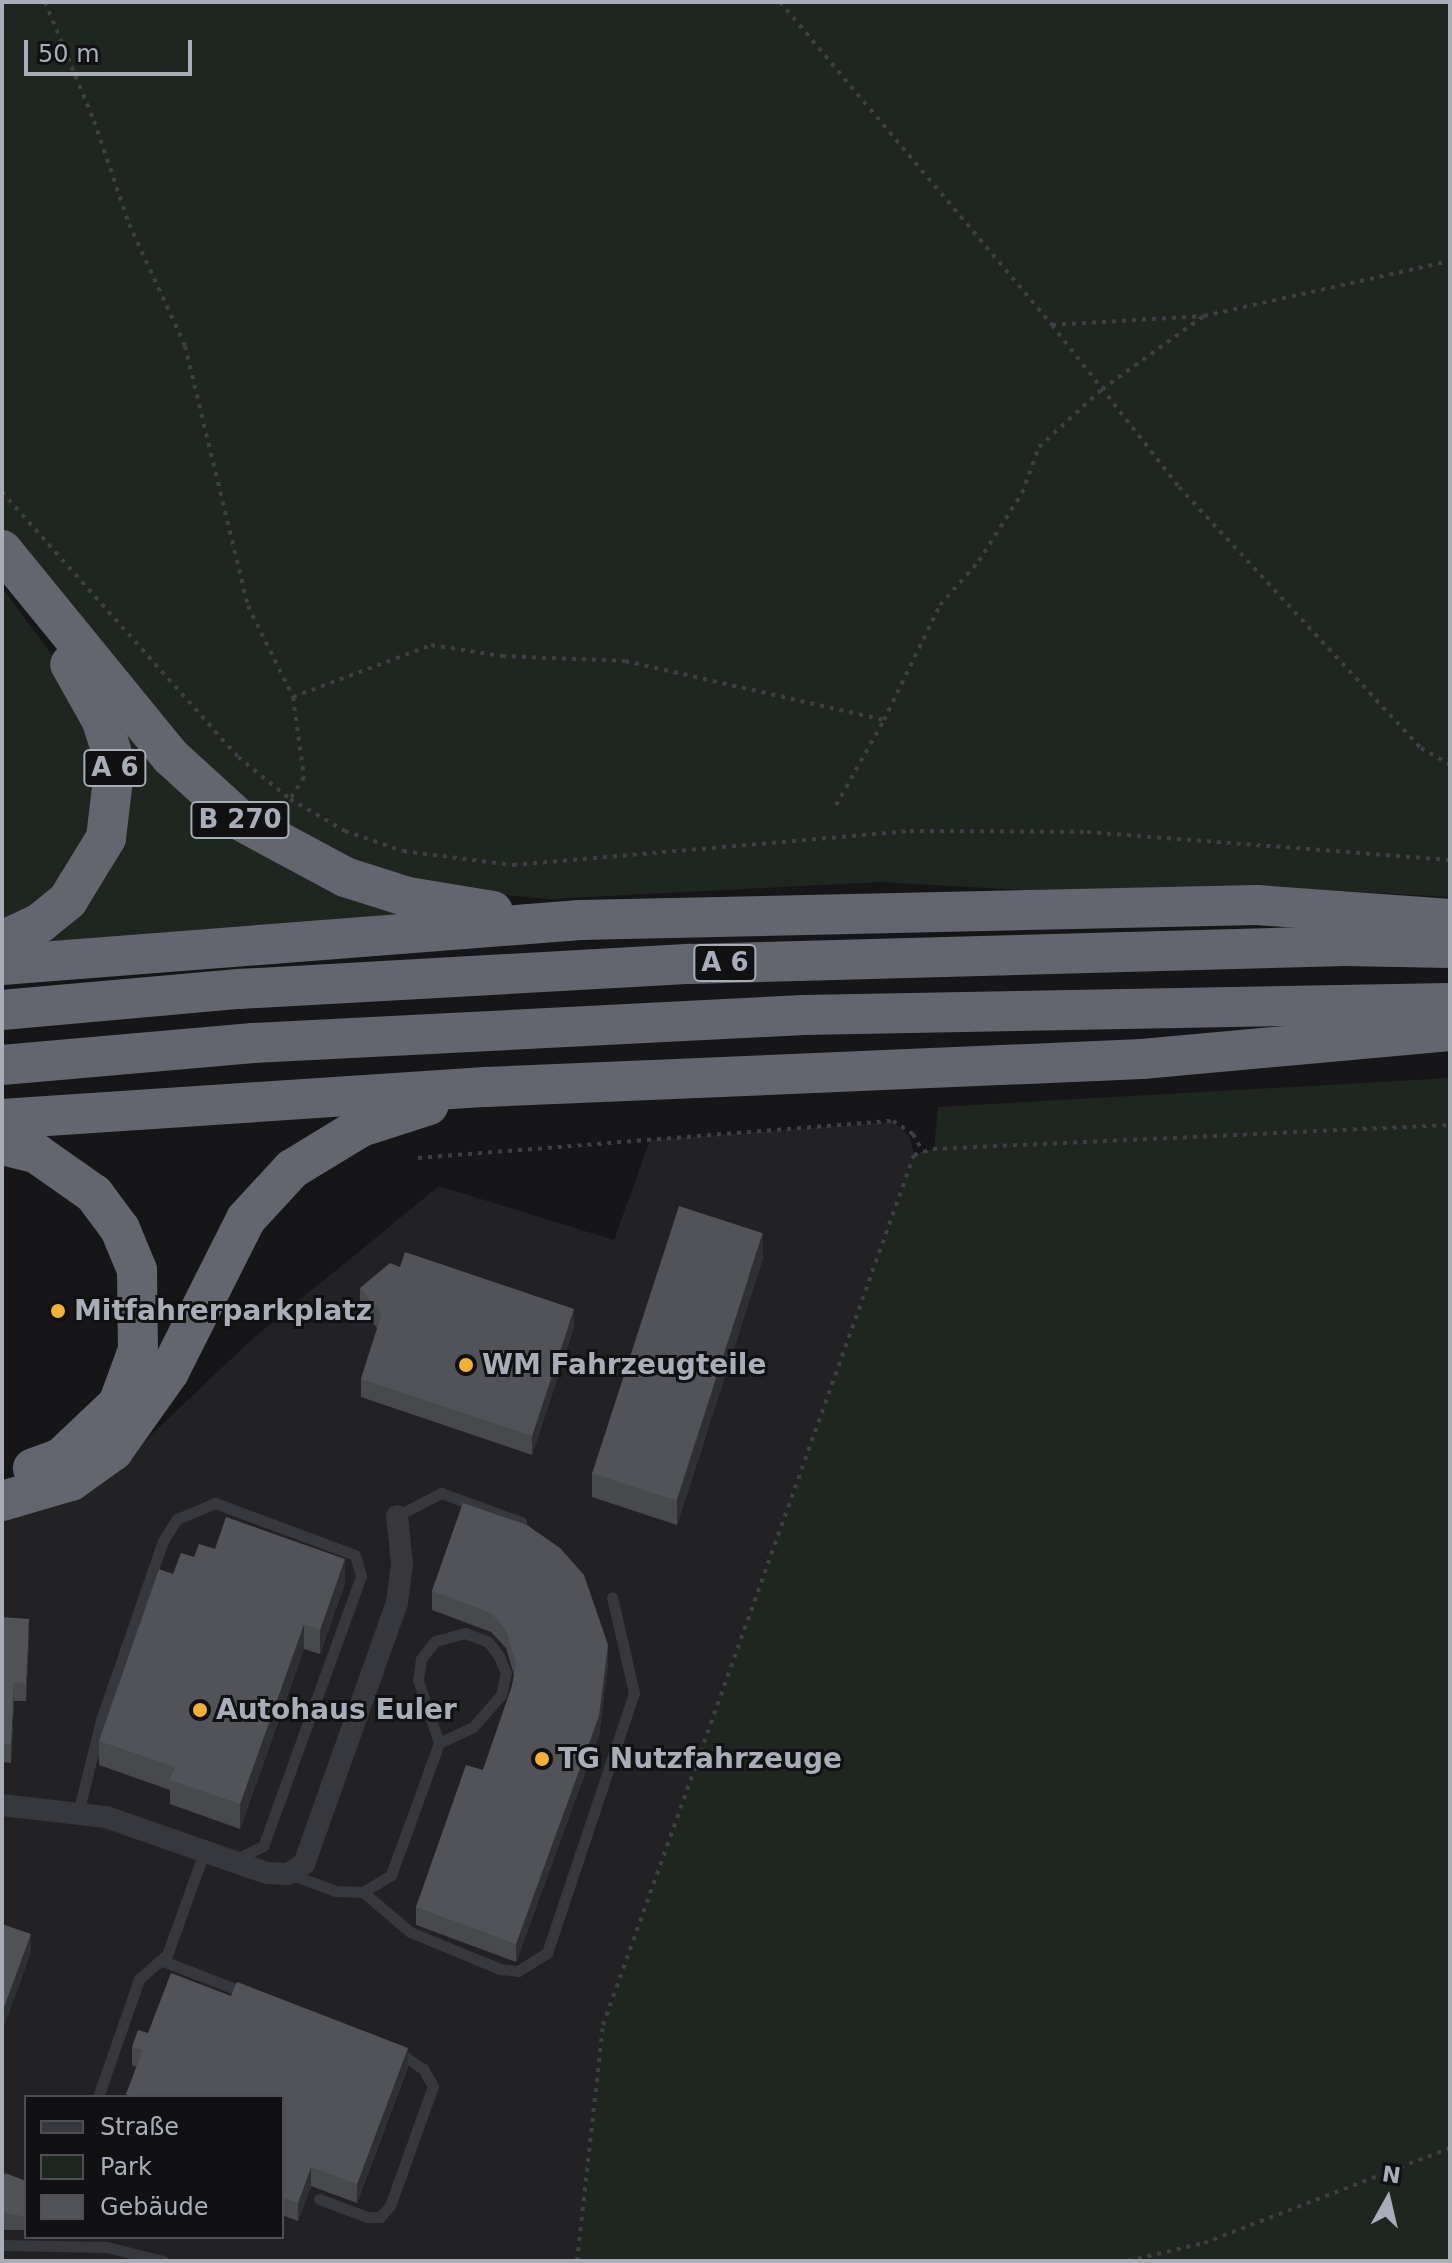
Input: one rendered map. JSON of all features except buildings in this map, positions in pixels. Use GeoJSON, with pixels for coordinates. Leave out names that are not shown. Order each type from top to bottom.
{"type":"FeatureCollection","features":[{"type":"Feature","properties":{"kind":"highway","name":"B 270"},"geometry":{"type":"LineString","coordinates":[[2,550],[171,757],[241,821],[283,848],[345,877],[408,897],[580,920]]}},
{"type":"Feature","properties":{"kind":"highway","name":"A 6"},"geometry":{"type":"LineString","coordinates":[[2,580],[74,669],[102,721],[115,763],[106,838],[87,876],[40,923],[2,941]]}},
{"type":"Feature","properties":{"kind":"highway"},"geometry":{"type":"LineString","coordinates":[[2,965],[580,920],[1257,905],[1450,919]]}},
{"type":"Feature","properties":{"kind":"highway","name":"A 6"},"geometry":{"type":"LineString","coordinates":[[2,1010],[239,989],[690,964],[1345,946],[1450,948]]}},
{"type":"Feature","properties":{"kind":"highway","name":"A 6"},"geometry":{"type":"LineString","coordinates":[[2,1065],[253,1043],[803,1015],[1450,1003]]}},
{"type":"Feature","properties":{"kind":"highway"},"geometry":{"type":"LineString","coordinates":[[2,1119],[486,1087],[1142,1059],[1450,1031]]}},
{"type":"Feature","properties":{"kind":"highway"},"geometry":{"type":"LineString","coordinates":[[2,1501],[71,1481],[113,1451],[169,1372],[246,1219],[292,1169],[361,1127],[486,1087]]}},
{"type":"Feature","properties":{"kind":"highway"},"geometry":{"type":"LineString","coordinates":[[2,1145],[37,1154],[94,1194],[120,1229],[137,1270],[138,1350],[118,1404],[61,1458],[2,1475]]}},
{"type":"Feature","properties":{"kind":"street"},"geometry":{"type":"LineString","coordinates":[[2,1805],[106,1817],[230,1862],[288,1874],[304,1864],[397,1603],[402,1564],[397,1516]]}},
{"type":"Feature","properties":{"kind":"lane"},"geometry":{"type":"LineString","coordinates":[[397,1516],[441,1493],[521,1522]]}},
{"type":"Feature","properties":{"kind":"lane"},"geometry":{"type":"LineString","coordinates":[[78,1813],[102,1717],[163,1541],[177,1519],[215,1503],[355,1555],[361,1576],[263,1846],[230,1862]]}},
{"type":"Feature","properties":{"kind":"lane"},"geometry":{"type":"LineString","coordinates":[[363,1892],[410,1932],[500,1969],[518,1971],[547,1953],[560,1924],[634,1693],[612,1597]]}},
{"type":"Feature","properties":{"kind":"lane"},"geometry":{"type":"LineString","coordinates":[[288,1874],[336,1891],[363,1892],[391,1875],[439,1743],[423,1705],[418,1680],[421,1659],[435,1641],[465,1633],[488,1642],[499,1656],[506,1673],[501,1695],[473,1727],[439,1743]]}},
{"type":"Feature","properties":{"kind":"lane"},"geometry":{"type":"LineString","coordinates":[[99,2095],[139,1979],[163,1961],[204,1852]]}},
{"type":"Feature","properties":{"kind":"lane"},"geometry":{"type":"LineString","coordinates":[[163,1961],[264,2000]]}},
{"type":"Feature","properties":{"kind":"lane"},"geometry":{"type":"LineString","coordinates":[[319,2199],[367,2217],[380,2217],[390,2206],[433,2086],[407,2055],[379,2044]]}},
{"type":"Feature","properties":{"kind":"lane"},"geometry":{"type":"LineString","coordinates":[[2,2245],[107,2247],[163,2261]]}},
{"type":"Feature","properties":{"kind":"path"},"geometry":{"type":"LineString","coordinates":[[45,2],[94,121],[129,224],[185,346],[248,606],[293,697],[304,777],[290,799]]}},
{"type":"Feature","properties":{"kind":"path"},"geometry":{"type":"LineString","coordinates":[[780,2],[1052,325],[1179,487],[1411,737],[1450,765]]}},
{"type":"Feature","properties":{"kind":"path"},"geometry":{"type":"LineString","coordinates":[[1052,325],[1204,316],[1450,261]]}},
{"type":"Feature","properties":{"kind":"path"},"geometry":{"type":"LineString","coordinates":[[836,805],[884,720],[940,605],[979,561],[1022,493],[1039,447],[1102,389],[1204,316]]}},
{"type":"Feature","properties":{"kind":"path"},"geometry":{"type":"LineString","coordinates":[[2,492],[174,689],[238,757],[290,799],[345,831],[403,851],[513,865],[910,831],[1087,832],[1450,860]]}},
{"type":"Feature","properties":{"kind":"path"},"geometry":{"type":"LineString","coordinates":[[293,697],[431,645],[502,656],[625,661],[884,720]]}},
{"type":"Feature","properties":{"kind":"path"},"geometry":{"type":"LineString","coordinates":[[418,1158],[893,1121],[913,1134],[923,1152]]}},
{"type":"Feature","properties":{"kind":"path"},"geometry":{"type":"LineString","coordinates":[[577,2261],[603,2025],[914,1155],[923,1152],[1450,1125]]}},
{"type":"Feature","properties":{"kind":"path"},"geometry":{"type":"LineString","coordinates":[[1128,2261],[1204,2243],[1450,2148]]}},
{"type":"Feature","properties":{"kind":"shaded area"},"geometry":{"type":"Polygon","coordinates":[[[893,1122],[910,1137],[914,1155],[603,2025],[577,2261],[2,2261],[2,1516],[109,1475],[251,1340],[439,1186],[614,1240],[650,1140],[893,1122]]]}},
{"type":"Feature","properties":{"kind":"green space"},"geometry":{"type":"Polygon","coordinates":[[[2,2],[1450,2],[1450,897],[1252,886],[1023,890],[881,882],[550,899],[410,887],[300,845],[180,749],[2,534],[2,2]]]}},
{"type":"Feature","properties":{"kind":"green space"},"geometry":{"type":"Polygon","coordinates":[[[2,588],[70,679],[98,753],[88,833],[47,897],[2,926],[2,588]]]}},
{"type":"Feature","properties":{"kind":"green space"},"geometry":{"type":"Polygon","coordinates":[[[131,732],[430,914],[46,944],[108,875],[122,834],[126,737],[131,732]]]}},
{"type":"Feature","properties":{"kind":"green space"},"geometry":{"type":"Polygon","coordinates":[[[1450,1078],[1450,2261],[577,2261],[603,2025],[914,1155],[934,1149],[938,1107],[1450,1078]]]}},
{"type":"Feature","properties":{"kind":"place","name":"Mitfahrerparkplatz"},"geometry":{"type":"Point","coordinates":[58,1311]}},
{"type":"Feature","properties":{"kind":"place","name":"WM Fahrzeugteile"},"geometry":{"type":"Point","coordinates":[466,1365]}},
{"type":"Feature","properties":{"kind":"place","name":"Autohaus Euler"},"geometry":{"type":"Point","coordinates":[200,1710]}},
{"type":"Feature","properties":{"kind":"place","name":"TG Nutzfahrzeuge"},"geometry":{"type":"Point","coordinates":[542,1759]}}]}
